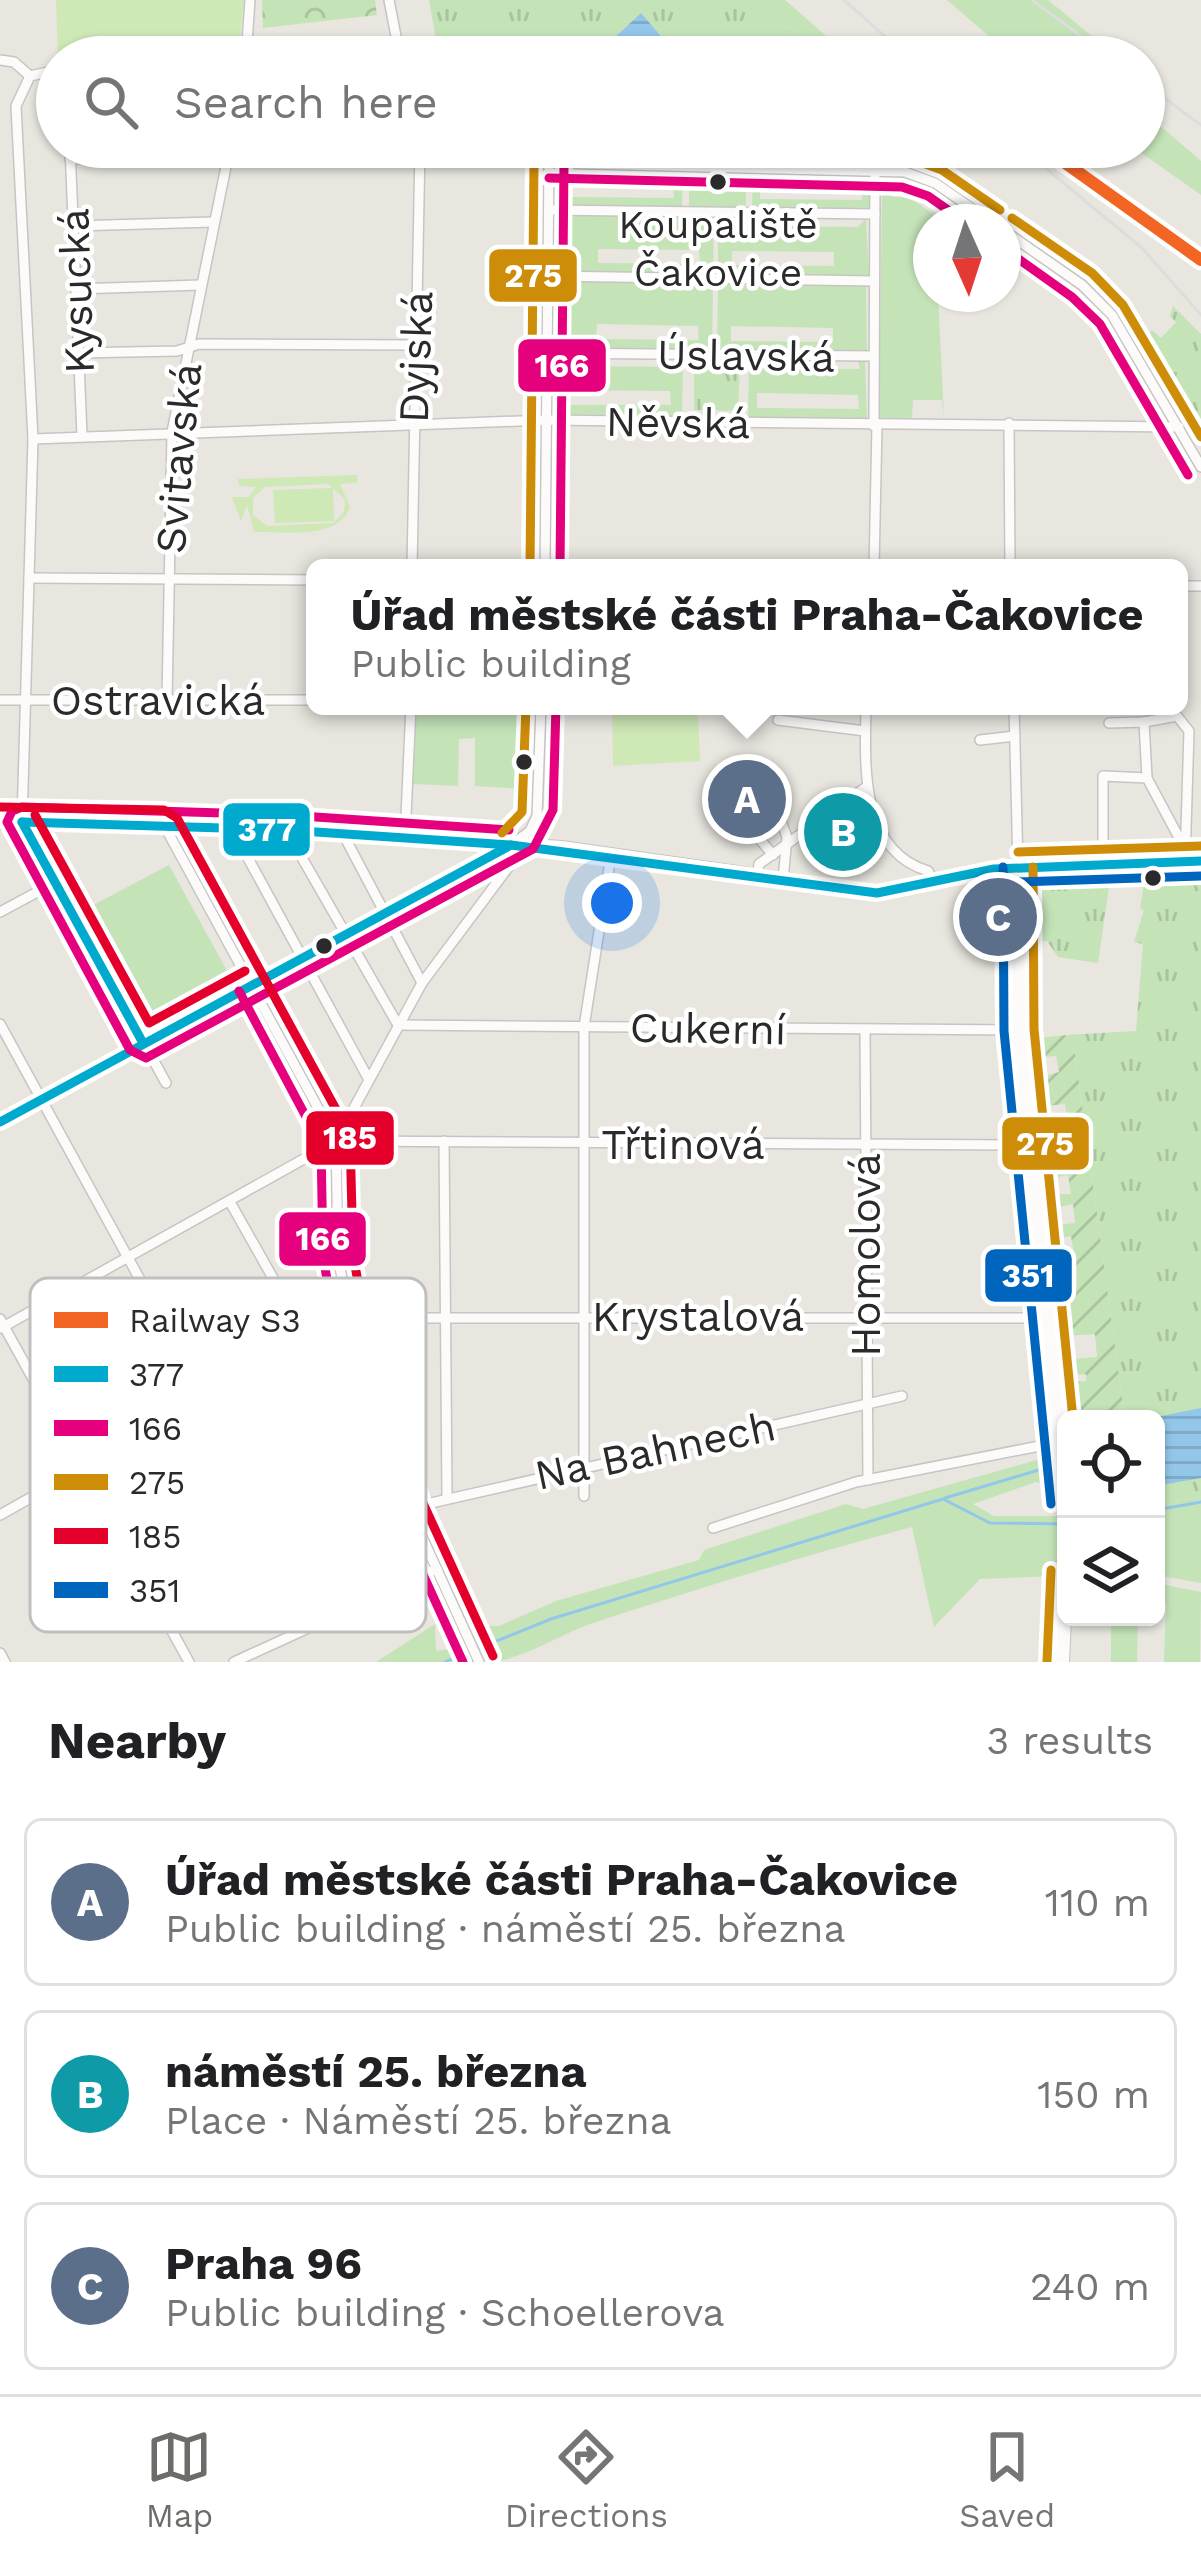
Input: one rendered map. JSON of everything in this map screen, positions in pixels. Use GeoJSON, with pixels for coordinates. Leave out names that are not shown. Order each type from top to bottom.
{"type":"FeatureCollection","features":[{"type":"Feature","properties":{"kind":"street"},"geometry":{"type":"LineString","coordinates":[[247,36],[250,0]]}},
{"type":"Feature","properties":{"kind":"street"},"geometry":{"type":"LineString","coordinates":[[389,0],[396,36]]}},
{"type":"Feature","properties":{"kind":"street"},"geometry":{"type":"LineString","coordinates":[[0,59],[14,62],[31,76]]}},
{"type":"Feature","properties":{"kind":"street"},"geometry":{"type":"LineString","coordinates":[[36,75],[18,95],[17,127],[33,439],[22,822],[166,1083]]}},
{"type":"Feature","properties":{"kind":"street"},"geometry":{"type":"LineString","coordinates":[[0,127],[17,127]]}},
{"type":"Feature","properties":{"kind":"street","name":"Kysucká"},"geometry":{"type":"LineString","coordinates":[[71,168],[82,435]]}},
{"type":"Feature","properties":{"kind":"street","name":"Svitavská"},"geometry":{"type":"LineString","coordinates":[[167,701],[172,432],[225,168]]}},
{"type":"Feature","properties":{"kind":"street","name":"Dyjská"},"geometry":{"type":"LineString","coordinates":[[412,559],[420,168]]}},
{"type":"Feature","properties":{"kind":"street"},"geometry":{"type":"LineString","coordinates":[[545,559],[549,168]]}},
{"type":"Feature","properties":{"kind":"street"},"geometry":{"type":"LineString","coordinates":[[735,168],[875,171],[920,177],[963,204]]}},
{"type":"Feature","properties":{"kind":"street"},"geometry":{"type":"LineString","coordinates":[[874,559],[875,171]]}},
{"type":"Feature","properties":{"kind":"street"},"geometry":{"type":"LineString","coordinates":[[549,210],[875,214]]}},
{"type":"Feature","properties":{"kind":"street"},"geometry":{"type":"LineString","coordinates":[[74,226],[213,222]]}},
{"type":"Feature","properties":{"kind":"street"},"geometry":{"type":"LineString","coordinates":[[1021,243],[1082,285],[1112,315],[1201,466]]}},
{"type":"Feature","properties":{"kind":"street"},"geometry":{"type":"LineString","coordinates":[[547,276],[874,281]]}},
{"type":"Feature","properties":{"kind":"street"},"geometry":{"type":"LineString","coordinates":[[76,289],[201,285]]}},
{"type":"Feature","properties":{"kind":"street"},"geometry":{"type":"LineString","coordinates":[[78,353],[416,345]]}},
{"type":"Feature","properties":{"kind":"street","name":"Úslavská"},"geometry":{"type":"LineString","coordinates":[[546,353],[873,356]]}},
{"type":"Feature","properties":{"kind":"street","name":"Něvská"},"geometry":{"type":"LineString","coordinates":[[33,439],[546,420],[1179,427]]}},
{"type":"Feature","properties":{"kind":"street"},"geometry":{"type":"LineString","coordinates":[[1009,423],[1010,559]]}},
{"type":"Feature","properties":{"kind":"street"},"geometry":{"type":"LineString","coordinates":[[29,578],[306,580]]}},
{"type":"Feature","properties":{"kind":"street","name":"Ostravická"},"geometry":{"type":"LineString","coordinates":[[0,700],[306,700]]}},
{"type":"Feature","properties":{"kind":"street"},"geometry":{"type":"LineString","coordinates":[[405,838],[411,715]]}},
{"type":"Feature","properties":{"kind":"street"},"geometry":{"type":"LineString","coordinates":[[0,1122],[530,831],[537,816],[541,715]]}},
{"type":"Feature","properties":{"kind":"street"},"geometry":{"type":"LineString","coordinates":[[866,715],[865,788],[878,824],[900,858],[928,871],[932,878]]}},
{"type":"Feature","properties":{"kind":"street"},"geometry":{"type":"LineString","coordinates":[[1015,715],[1019,1030],[1057,1411]]}},
{"type":"Feature","properties":{"kind":"street"},"geometry":{"type":"LineString","coordinates":[[1109,723],[1177,716],[1189,731],[1190,857]]}},
{"type":"Feature","properties":{"kind":"street"},"geometry":{"type":"LineString","coordinates":[[778,720],[866,731]]}},
{"type":"Feature","properties":{"kind":"street"},"geometry":{"type":"LineString","coordinates":[[1144,722],[1148,778],[1190,857]]}},
{"type":"Feature","properties":{"kind":"street"},"geometry":{"type":"LineString","coordinates":[[980,740],[1016,736]]}},
{"type":"Feature","properties":{"kind":"street"},"geometry":{"type":"LineString","coordinates":[[1103,863],[1103,776],[1148,778]]}},
{"type":"Feature","properties":{"kind":"street"},"geometry":{"type":"LineString","coordinates":[[757,876],[759,864],[865,788]]}},
{"type":"Feature","properties":{"kind":"street"},"geometry":{"type":"LineString","coordinates":[[773,856],[746,820],[775,805],[787,847],[783,880]]}},
{"type":"Feature","properties":{"kind":"street"},"geometry":{"type":"LineString","coordinates":[[0,822],[231,827],[512,844],[877,893],[932,878],[1018,867],[1190,857]]}},
{"type":"Feature","properties":{"kind":"street"},"geometry":{"type":"LineString","coordinates":[[819,822],[878,824]]}},
{"type":"Feature","properties":{"kind":"street"},"geometry":{"type":"LineString","coordinates":[[164,825],[336,1141],[342,1278]]}},
{"type":"Feature","properties":{"kind":"street"},"geometry":{"type":"LineString","coordinates":[[231,827],[368,1078]]}},
{"type":"Feature","properties":{"kind":"street"},"geometry":{"type":"LineString","coordinates":[[286,830],[398,1025]]}},
{"type":"Feature","properties":{"kind":"street"},"geometry":{"type":"LineString","coordinates":[[343,833],[422,982]]}},
{"type":"Feature","properties":{"kind":"street"},"geometry":{"type":"LineString","coordinates":[[584,1496],[584,1027],[611,855]]}},
{"type":"Feature","properties":{"kind":"street"},"geometry":{"type":"LineString","coordinates":[[89,1278],[336,1141],[422,982],[510,865]]}},
{"type":"Feature","properties":{"kind":"street"},"geometry":{"type":"LineString","coordinates":[[0,912],[54,883]]}},
{"type":"Feature","properties":{"kind":"street"},"geometry":{"type":"LineString","coordinates":[[0,1024],[141,1278]]}},
{"type":"Feature","properties":{"kind":"street","name":"Cukerní"},"geometry":{"type":"LineString","coordinates":[[398,1025],[1019,1030]]}},
{"type":"Feature","properties":{"kind":"street","name":"Homolová"},"geometry":{"type":"LineString","coordinates":[[866,1030],[863,1316],[868,1480]]}},
{"type":"Feature","properties":{"kind":"street","name":"Třtinová"},"geometry":{"type":"LineString","coordinates":[[336,1141],[1030,1144]]}},
{"type":"Feature","properties":{"kind":"street"},"geometry":{"type":"LineString","coordinates":[[444,1142],[447,1496]]}},
{"type":"Feature","properties":{"kind":"street"},"geometry":{"type":"LineString","coordinates":[[230,1202],[273,1278]]}},
{"type":"Feature","properties":{"kind":"street"},"geometry":{"type":"LineString","coordinates":[[30,1309],[1,1324],[30,1375]]}},
{"type":"Feature","properties":{"kind":"street","name":"Krystalová"},"geometry":{"type":"LineString","coordinates":[[426,1317],[1048,1318]]}},
{"type":"Feature","properties":{"kind":"street","name":"Na Bahnech"},"geometry":{"type":"LineString","coordinates":[[426,1503],[902,1396]]}},
{"type":"Feature","properties":{"kind":"street"},"geometry":{"type":"LineString","coordinates":[[713,1528],[868,1480],[1057,1443]]}},
{"type":"Feature","properties":{"kind":"street"},"geometry":{"type":"LineString","coordinates":[[0,1515],[30,1498]]}},
{"type":"Feature","properties":{"kind":"street"},"geometry":{"type":"LineString","coordinates":[[426,1545],[478,1660]]}},
{"type":"Feature","properties":{"kind":"street"},"geometry":{"type":"LineString","coordinates":[[426,1574],[437,1569]]}},
{"type":"Feature","properties":{"kind":"street"},"geometry":{"type":"LineString","coordinates":[[1062,1662],[1064,1626]]}},
{"type":"Feature","properties":{"kind":"street"},"geometry":{"type":"LineString","coordinates":[[173,1632],[189,1662]]}},
{"type":"Feature","properties":{"kind":"street"},"geometry":{"type":"LineString","coordinates":[[234,1662],[298,1632]]}},
{"type":"Feature","properties":{"kind":"street"},"geometry":{"type":"LineString","coordinates":[[0,1653],[5,1662]]}},
{"type":"Feature","properties":{"kind":"green space"},"geometry":{"type":"Polygon","coordinates":[[[56,0],[244,0],[240,36],[57,36],[56,0]]]}},
{"type":"Feature","properties":{"kind":"green space"},"geometry":{"type":"Polygon","coordinates":[[[262,0],[375,0],[377,15],[263,28],[262,0]]]}},
{"type":"Feature","properties":{"kind":"green space"},"geometry":{"type":"Polygon","coordinates":[[[429,0],[748,0],[800,36],[435,36],[429,0]]]}},
{"type":"Feature","properties":{"kind":"green space"},"geometry":{"type":"Polygon","coordinates":[[[748,0],[785,0],[826,36],[800,36],[748,0]]]}},
{"type":"Feature","properties":{"kind":"green space"},"geometry":{"type":"Polygon","coordinates":[[[947,0],[1048,0],[1092,36],[989,36],[947,0]]]}},
{"type":"Feature","properties":{"kind":"green space"},"geometry":{"type":"Polygon","coordinates":[[[1165,130],[1201,161],[1201,195],[1163,168],[1165,130]]]}},
{"type":"Feature","properties":{"kind":"green space"},"geometry":{"type":"Polygon","coordinates":[[[562,174],[683,176],[682,208],[562,206],[562,174]],[[572,182],[572,197],[674,198],[673,183],[572,182]]]}},
{"type":"Feature","properties":{"kind":"green space"},"geometry":{"type":"Polygon","coordinates":[[[689,176],[746,176],[746,209],[689,208],[689,176]]]}},
{"type":"Feature","properties":{"kind":"green space"},"geometry":{"type":"Polygon","coordinates":[[[753,176],[870,178],[869,210],[752,209],[753,176]],[[760,185],[760,199],[862,200],[861,186],[760,185]]]}},
{"type":"Feature","properties":{"kind":"green space"},"geometry":{"type":"Polygon","coordinates":[[[889,186],[893,197],[911,198],[919,204],[913,204],[913,312],[939,312],[944,418],[942,400],[913,400],[912,418],[879,418],[882,191],[889,186]]]}},
{"type":"Feature","properties":{"kind":"green space"},"geometry":{"type":"Polygon","coordinates":[[[562,214],[714,216],[713,275],[561,273],[562,214]],[[598,249],[598,263],[700,264],[699,250],[598,249]]]}},
{"type":"Feature","properties":{"kind":"green space"},"geometry":{"type":"Polygon","coordinates":[[[718,216],[757,216],[762,226],[858,227],[866,218],[869,277],[718,275],[718,216]],[[732,251],[732,265],[834,266],[834,252],[732,251]]]}},
{"type":"Feature","properties":{"kind":"green space"},"geometry":{"type":"Polygon","coordinates":[[[561,280],[713,283],[712,351],[560,349],[561,280]],[[597,324],[596,339],[699,340],[698,326],[597,324]]]}},
{"type":"Feature","properties":{"kind":"green space"},"geometry":{"type":"Polygon","coordinates":[[[718,283],[866,286],[867,353],[717,351],[718,283]],[[731,326],[731,341],[833,342],[833,328],[731,326]]]}},
{"type":"Feature","properties":{"kind":"green space"},"geometry":{"type":"Polygon","coordinates":[[[1173,306],[1201,334],[1201,426],[1148,334],[1152,330],[1161,338],[1176,322],[1170,316],[1173,306]]]}},
{"type":"Feature","properties":{"kind":"green space"},"geometry":{"type":"Polygon","coordinates":[[[560,357],[568,357],[569,366],[677,367],[683,358],[682,416],[560,414],[560,357]],[[569,390],[569,405],[671,405],[670,391],[569,390]]]}},
{"type":"Feature","properties":{"kind":"green space"},"geometry":{"type":"Polygon","coordinates":[[[749,359],[755,368],[860,369],[858,361],[865,361],[867,418],[748,417],[749,359]],[[757,393],[757,408],[859,409],[858,395],[757,393]]]}},
{"type":"Feature","properties":{"kind":"green space"},"geometry":{"type":"Polygon","coordinates":[[[694,365],[740,366],[738,411],[694,410],[694,365]]]}},
{"type":"Feature","properties":{"kind":"green space"},"geometry":{"type":"Polygon","coordinates":[[[357,475],[357,483],[340,484],[350,507],[334,525],[309,532],[254,532],[247,505],[241,521],[232,497],[249,497],[256,487],[239,486],[238,479],[357,475]],[[328,484],[265,487],[253,498],[253,515],[267,526],[333,523],[344,512],[345,499],[328,484]]]}},
{"type":"Feature","properties":{"kind":"green space"},"geometry":{"type":"Polygon","coordinates":[[[333,488],[334,521],[275,523],[273,490],[333,488]]]}},
{"type":"Feature","properties":{"kind":"green space"},"geometry":{"type":"Polygon","coordinates":[[[413,715],[518,715],[526,722],[526,789],[475,786],[475,738],[459,739],[458,786],[413,784],[413,715]]]}},
{"type":"Feature","properties":{"kind":"green space"},"geometry":{"type":"Polygon","coordinates":[[[612,715],[698,715],[700,761],[613,766],[612,715]]]}},
{"type":"Feature","properties":{"kind":"green space"},"geometry":{"type":"Polygon","coordinates":[[[169,865],[232,980],[156,1023],[138,1018],[80,912],[169,865]]]}},
{"type":"Feature","properties":{"kind":"green space"},"geometry":{"type":"Polygon","coordinates":[[[1034,879],[1110,880],[1098,963],[1058,957],[1047,941],[1025,941],[1024,891],[1034,879]]]}},
{"type":"Feature","properties":{"kind":"green space"},"geometry":{"type":"Polygon","coordinates":[[[1201,881],[1201,1497],[1165,1503],[1165,1410],[1121,1410],[1075,1054],[1066,1035],[1136,1031],[1143,944],[1134,942],[1144,910],[1140,909],[1144,883],[1201,881]]]}},
{"type":"Feature","properties":{"kind":"green space"},"geometry":{"type":"Polygon","coordinates":[[[1066,1035],[1075,1054],[1121,1410],[1066,1410],[1064,1383],[1086,1381],[1086,1374],[1063,1376],[1061,1360],[1097,1357],[1095,1334],[1066,1336],[1067,1353],[1060,1354],[1051,1257],[1074,1255],[1071,1236],[1055,1239],[1057,1253],[1051,1254],[1048,1226],[1075,1223],[1073,1204],[1046,1210],[1045,1194],[1071,1194],[1068,1175],[1043,1180],[1037,1115],[1045,1114],[1046,1122],[1067,1119],[1065,1104],[1036,1107],[1032,1066],[1040,1065],[1041,1077],[1059,1072],[1056,1056],[1031,1058],[1029,1039],[1066,1035]]]}},
{"type":"Feature","properties":{"kind":"green space"},"geometry":{"type":"Polygon","coordinates":[[[1051,1456],[1053,1485],[1036,1482],[973,1504],[994,1516],[1057,1516],[1057,1576],[980,1579],[934,1627],[912,1527],[590,1624],[500,1661],[488,1662],[475,1626],[499,1626],[556,1601],[699,1560],[704,1550],[846,1504],[863,1509],[1051,1456]]]}},
{"type":"Feature","properties":{"kind":"green space"},"geometry":{"type":"Polygon","coordinates":[[[1201,1497],[1201,1583],[1165,1577],[1165,1503],[1201,1497]]]}},
{"type":"Feature","properties":{"kind":"green space"},"geometry":{"type":"Polygon","coordinates":[[[1165,1585],[1201,1592],[1200,1662],[1164,1662],[1165,1585]]]}},
{"type":"Feature","properties":{"kind":"green space"},"geometry":{"type":"Polygon","coordinates":[[[435,1624],[436,1651],[462,1647],[468,1662],[376,1662],[426,1632],[435,1624]]]}},
{"type":"Feature","properties":{"kind":"green space"},"geometry":{"type":"Polygon","coordinates":[[[1111,1626],[1138,1626],[1137,1662],[1111,1662],[1111,1626]]]}},
{"type":"Feature","properties":{"kind":"water"},"geometry":{"type":"Polygon","coordinates":[[[641,13],[661,36],[616,36],[641,13]]]}},
{"type":"Feature","properties":{"kind":"water"},"geometry":{"type":"Polygon","coordinates":[[[1201,1408],[1201,1478],[1165,1484],[1165,1415],[1201,1408]]]}},
{"type":"Feature","properties":{"kind":"waterway"},"geometry":{"type":"LineString","coordinates":[[945,1498],[1052,1466]]}},
{"type":"Feature","properties":{"kind":"waterway"},"geometry":{"type":"LineString","coordinates":[[479,1648],[551,1619],[943,1499],[990,1523],[1057,1524]]}},
{"type":"Feature","properties":{"kind":"waterway"},"geometry":{"type":"LineString","coordinates":[[1165,1508],[1201,1502]]}},
{"type":"Feature","properties":{"kind":"waterway"},"geometry":{"type":"LineString","coordinates":[[445,1662],[471,1651]]}},
{"type":"Feature","properties":{"kind":"railway"},"geometry":{"type":"LineString","coordinates":[[844,0],[884,36]]}},
{"type":"Feature","properties":{"kind":"railway"},"geometry":{"type":"LineString","coordinates":[[1032,0],[1081,36]]}},
{"type":"Feature","properties":{"kind":"railway"},"geometry":{"type":"LineString","coordinates":[[1165,98],[1201,125]]}},
{"type":"Feature","properties":{"kind":"railway"},"geometry":{"type":"LineString","coordinates":[[1045,168],[1142,248],[1201,315]]}},
{"type":"Feature","properties":{"kind":"rail line","name":"S3"},"geometry":{"type":"LineString","coordinates":[[1072,168],[1201,260]]}},
{"type":"Feature","properties":{"kind":"transit line","name":"275"},"geometry":{"type":"LineString","coordinates":[[530,559],[534,168]]}},
{"type":"Feature","properties":{"kind":"transit line","name":"166"},"geometry":{"type":"LineString","coordinates":[[560,559],[564,168]]}},
{"type":"Feature","properties":{"kind":"transit line","name":"275"},"geometry":{"type":"LineString","coordinates":[[937,168],[991,204]]}},
{"type":"Feature","properties":{"kind":"transit line","name":"166"},"geometry":{"type":"LineString","coordinates":[[549,178],[902,187],[939,204]]}},
{"type":"Feature","properties":{"kind":"transit line","name":"275"},"geometry":{"type":"LineString","coordinates":[[1021,224],[1092,273],[1123,305],[1201,437]]}},
{"type":"Feature","properties":{"kind":"transit line","name":"166"},"geometry":{"type":"LineString","coordinates":[[1021,261],[1100,324],[1188,475]]}},
{"type":"Feature","properties":{"kind":"transit line","name":"275"},"geometry":{"type":"LineString","coordinates":[[502,833],[522,812],[526,715]]}},
{"type":"Feature","properties":{"kind":"transit line","name":"166"},"geometry":{"type":"LineString","coordinates":[[509,830],[286,815],[22,807],[12,811],[7,822],[130,1050],[146,1058],[533,849],[553,810],[556,715]]}},
{"type":"Feature","properties":{"kind":"transit line","name":"185"},"geometry":{"type":"LineString","coordinates":[[0,807],[164,810],[177,818],[350,1135],[357,1278]]}},
{"type":"Feature","properties":{"kind":"transit line","name":"185"},"geometry":{"type":"LineString","coordinates":[[35,815],[149,1023],[245,971]]}},
{"type":"Feature","properties":{"kind":"transit line","name":"377"},"geometry":{"type":"LineString","coordinates":[[22,822],[286,830],[511,845]]}},
{"type":"Feature","properties":{"kind":"transit line","name":"377"},"geometry":{"type":"LineString","coordinates":[[22,822],[143,1043]]}},
{"type":"Feature","properties":{"kind":"transit line","name":"377"},"geometry":{"type":"LineString","coordinates":[[0,1122],[511,845],[877,893],[994,869],[1201,861]]}},
{"type":"Feature","properties":{"kind":"transit line","name":"275"},"geometry":{"type":"LineString","coordinates":[[1018,852],[1201,846]]}},
{"type":"Feature","properties":{"kind":"transit line","name":"351"},"geometry":{"type":"LineString","coordinates":[[1003,867],[1004,1031],[1051,1504]]}},
{"type":"Feature","properties":{"kind":"transit line","name":"275"},"geometry":{"type":"LineString","coordinates":[[1033,867],[1034,1029],[1072,1410]]}},
{"type":"Feature","properties":{"kind":"transit line","name":"351"},"geometry":{"type":"LineString","coordinates":[[1018,882],[1201,876]]}},
{"type":"Feature","properties":{"kind":"transit line","name":"166"},"geometry":{"type":"LineString","coordinates":[[239,991],[321,1145],[327,1278]]}},
{"type":"Feature","properties":{"kind":"transit line","name":"185"},"geometry":{"type":"LineString","coordinates":[[426,1510],[493,1656]]}},
{"type":"Feature","properties":{"kind":"transit line","name":"275"},"geometry":{"type":"LineString","coordinates":[[1047,1661],[1051,1570]]}},
{"type":"Feature","properties":{"kind":"transit line","name":"166"},"geometry":{"type":"LineString","coordinates":[[426,1581],[463,1662]]}},
{"type":"Feature","properties":{"kind":"place","name":"Koupaliště Čakovice"},"geometry":{"type":"Point","coordinates":[718,182]}},
{"type":"Feature","properties":{"kind":"place","name":"Úřad městské části Praha-Čakovice"},"geometry":{"type":"Point","coordinates":[747,799]}},
{"type":"Feature","properties":{"kind":"place","name":"náměstí 25. března"},"geometry":{"type":"Point","coordinates":[843,832]}},
{"type":"Feature","properties":{"kind":"place","name":"Praha 96"},"geometry":{"type":"Point","coordinates":[998,917]}}]}
